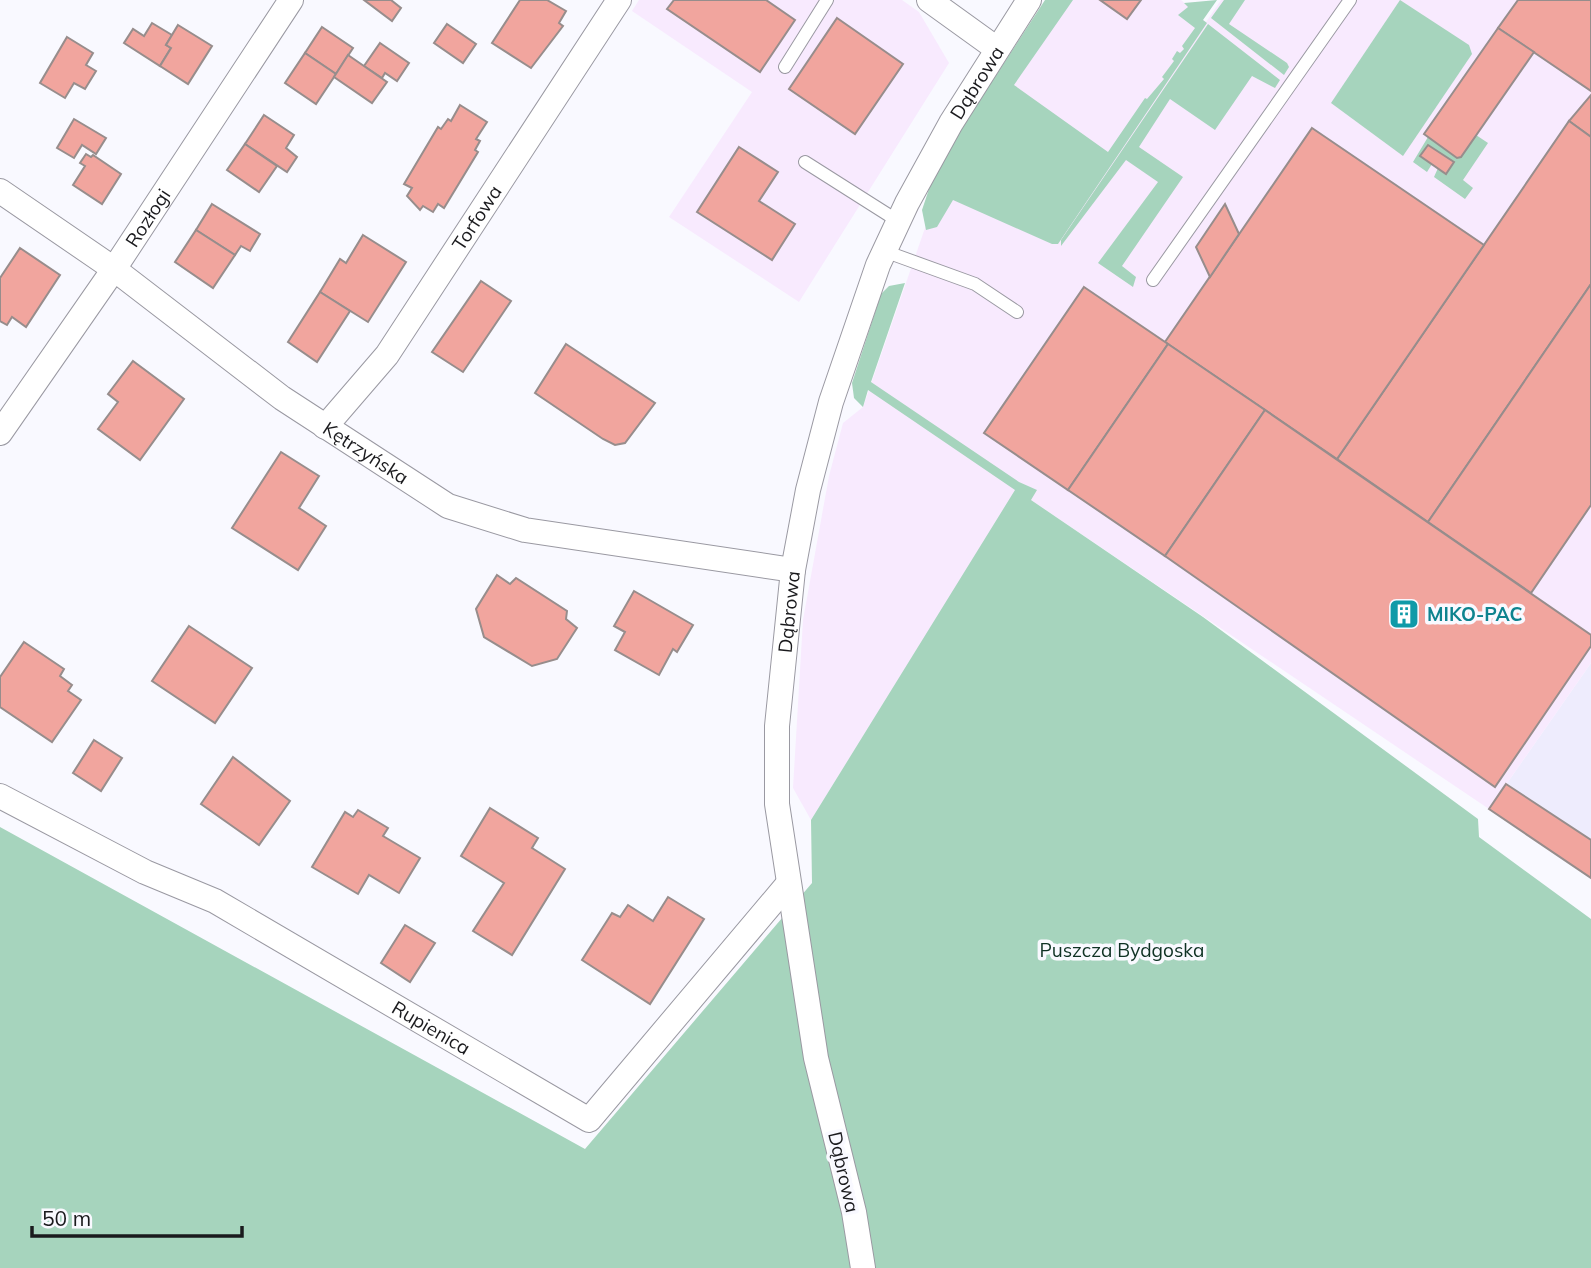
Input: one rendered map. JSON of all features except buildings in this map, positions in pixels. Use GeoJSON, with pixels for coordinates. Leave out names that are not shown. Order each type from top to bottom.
{"type":"FeatureCollection","features":[{"type":"Feature","properties":{"kind":"street","name":"Rozłogi"},"geometry":{"type":"LineString","coordinates":[[0,433],[114,269],[291,0]]}},
{"type":"Feature","properties":{"kind":"street","name":"Torfowa"},"geometry":{"type":"LineString","coordinates":[[326,427],[387,355],[619,0]]}},
{"type":"Feature","properties":{"kind":"street"},"geometry":{"type":"LineString","coordinates":[[929,0],[997,49]]}},
{"type":"Feature","properties":{"kind":"street","name":"Dąbrowa"},"geometry":{"type":"LineString","coordinates":[[863,1268],[854,1212],[816,1058],[777,804],[777,726],[793,570],[808,490],[831,401],[884,251],[951,123],[1030,0]]}},
{"type":"Feature","properties":{"kind":"street","name":"Kętrzyńska"},"geometry":{"type":"LineString","coordinates":[[0,191],[114,269],[282,398],[448,506],[525,530],[793,570]]}},
{"type":"Feature","properties":{"kind":"street","name":"Rupienica"},"geometry":{"type":"LineString","coordinates":[[0,796],[145,872],[215,901],[589,1120],[788,884]]}},
{"type":"Feature","properties":{"kind":"lane"},"geometry":{"type":"LineString","coordinates":[[785,67],[827,0]]}},
{"type":"Feature","properties":{"kind":"lane"},"geometry":{"type":"LineString","coordinates":[[1153,280],[1350,0]]}},
{"type":"Feature","properties":{"kind":"lane"},"geometry":{"type":"LineString","coordinates":[[805,162],[898,221]]}},
{"type":"Feature","properties":{"kind":"lane"},"geometry":{"type":"LineString","coordinates":[[884,251],[975,284],[1017,312]]}},
{"type":"Feature","properties":{"kind":"shaded area"},"geometry":{"type":"Polygon","coordinates":[[[639,0],[902,0],[919,12],[949,63],[799,302],[669,217],[752,92],[632,11],[639,0]]]}},
{"type":"Feature","properties":{"kind":"shaded area","name":"MIKO-PAC"},"geometry":{"type":"Polygon","coordinates":[[[1066,0],[1181,0],[1206,22],[1221,0],[1591,0],[1591,663],[1489,809],[1016,490],[811,820],[793,788],[803,620],[829,476],[843,423],[863,407],[925,228],[1066,0]]]}},
{"type":"Feature","properties":{"kind":"shaded area"},"geometry":{"type":"Polygon","coordinates":[[[1591,663],[1591,878],[1489,809],[1591,663]]]}},
{"type":"Feature","properties":{"kind":"green space"},"geometry":{"type":"Polygon","coordinates":[[[1045,0],[1073,0],[1014,85],[1108,152],[1145,98],[1147,99],[1164,79],[1162,77],[1174,61],[1172,59],[1177,51],[1180,53],[1184,49],[1182,46],[1195,28],[1178,15],[1188,7],[1184,3],[1217,0],[1203,20],[1207,23],[1058,244],[1052,244],[953,200],[937,227],[926,230],[922,210],[930,186],[961,129],[1045,0]]]}},
{"type":"Feature","properties":{"kind":"green space"},"geometry":{"type":"Polygon","coordinates":[[[1224,0],[1245,0],[1229,24],[1287,63],[1289,67],[1284,75],[1211,18],[1224,0]]]}},
{"type":"Feature","properties":{"kind":"green space"},"geometry":{"type":"Polygon","coordinates":[[[1400,0],[1469,45],[1472,54],[1403,156],[1331,103],[1400,0]]]}},
{"type":"Feature","properties":{"kind":"green space"},"geometry":{"type":"Polygon","coordinates":[[[1208,24],[1280,80],[1275,88],[1252,76],[1215,130],[1170,99],[1139,147],[1183,177],[1122,266],[1136,277],[1133,287],[1098,263],[1158,182],[1126,160],[1061,246],[1061,240],[1208,24]]]}},
{"type":"Feature","properties":{"kind":"green space"},"geometry":{"type":"Polygon","coordinates":[[[1476,135],[1488,143],[1463,180],[1473,188],[1465,199],[1434,177],[1438,168],[1447,173],[1454,162],[1432,164],[1427,172],[1413,162],[1428,137],[1457,157],[1476,135]]]}},
{"type":"Feature","properties":{"kind":"green space","name":"Puszcza Bydgoska"},"geometry":{"type":"Polygon","coordinates":[[[905,283],[871,382],[1019,482],[1037,490],[1031,500],[1203,617],[1478,819],[1479,837],[1591,919],[1591,1268],[0,1268],[0,827],[585,1149],[812,883],[811,820],[1015,490],[868,390],[863,407],[854,398],[852,383],[881,294],[889,286],[905,283]]]}},
{"type":"Feature","properties":{"kind":"place","name":"MIKO-PAC"},"geometry":{"type":"Point","coordinates":[1404,614]}}]}
